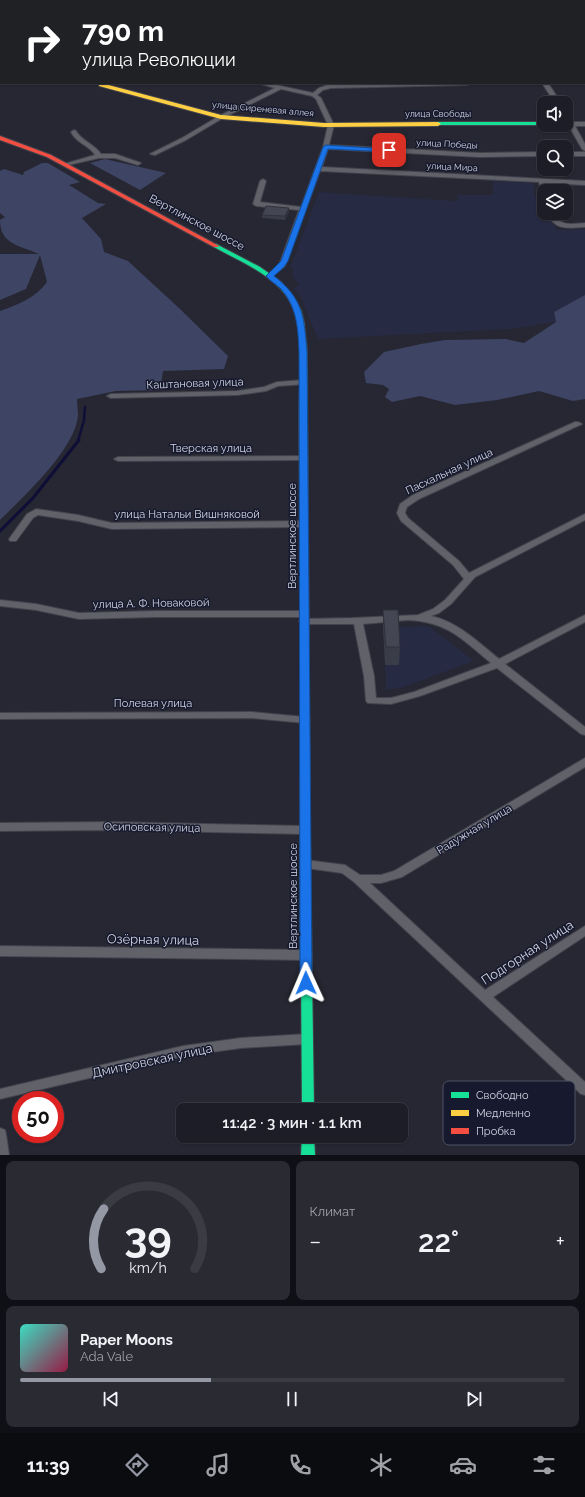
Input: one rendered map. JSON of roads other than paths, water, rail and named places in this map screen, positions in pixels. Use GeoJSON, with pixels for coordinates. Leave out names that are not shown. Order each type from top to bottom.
{"type":"FeatureCollection","features":[{"type":"Feature","properties":{"kind":"main road","name":"улица Сиреневая аллея"},"geometry":{"type":"LineString","coordinates":[[100,85],[221,117],[331,125]]}},
{"type":"Feature","properties":{"kind":"main road","name":"улица Свободы"},"geometry":{"type":"LineString","coordinates":[[331,125],[537,124]]}},
{"type":"Feature","properties":{"kind":"main road","name":"Вертлинское шоссе"},"geometry":{"type":"LineString","coordinates":[[0,138],[29,148],[66,165],[269,276],[286,290],[298,309],[302,330],[304,458],[305,830],[308,1103]]}},
{"type":"Feature","properties":{"kind":"main road"},"geometry":{"type":"LineString","coordinates":[[308,1143],[308,1155]]}},
{"type":"Feature","properties":{"kind":"street"},"geometry":{"type":"LineString","coordinates":[[264,84],[314,95],[318,98],[331,125],[326,147],[282,266],[269,276]]}},
{"type":"Feature","properties":{"kind":"street"},"geometry":{"type":"LineString","coordinates":[[314,95],[321,89],[330,86],[421,84]]}},
{"type":"Feature","properties":{"kind":"street"},"geometry":{"type":"LineString","coordinates":[[546,84],[553,96]]}},
{"type":"Feature","properties":{"kind":"street"},"geometry":{"type":"LineString","coordinates":[[153,154],[184,139],[221,117],[280,88]]}},
{"type":"Feature","properties":{"kind":"street"},"geometry":{"type":"LineString","coordinates":[[573,124],[585,124]]}},
{"type":"Feature","properties":{"kind":"street"},"geometry":{"type":"LineString","coordinates":[[573,130],[585,149]]}},
{"type":"Feature","properties":{"kind":"street"},"geometry":{"type":"LineString","coordinates":[[74,132],[76,137],[82,143],[95,150],[99,156]]}},
{"type":"Feature","properties":{"kind":"street","name":"улица Победы"},"geometry":{"type":"LineString","coordinates":[[326,147],[480,155],[537,154]]}},
{"type":"Feature","properties":{"kind":"street"},"geometry":{"type":"LineString","coordinates":[[573,154],[585,154]]}},
{"type":"Feature","properties":{"kind":"street"},"geometry":{"type":"LineString","coordinates":[[66,165],[99,156],[115,156],[138,163]]}},
{"type":"Feature","properties":{"kind":"street","name":"улица Мира"},"geometry":{"type":"LineString","coordinates":[[317,169],[585,183]]}},
{"type":"Feature","properties":{"kind":"street"},"geometry":{"type":"LineString","coordinates":[[263,181],[256,204],[304,209]]}},
{"type":"Feature","properties":{"kind":"street"},"geometry":{"type":"LineString","coordinates":[[553,220],[559,225],[585,225]]}},
{"type":"Feature","properties":{"kind":"street","name":"Каштановая улица"},"geometry":{"type":"LineString","coordinates":[[111,396],[242,393],[266,389],[277,384],[303,382]]}},
{"type":"Feature","properties":{"kind":"street","name":"Пасхальная улица"},"geometry":{"type":"LineString","coordinates":[[469,579],[456,563],[404,519],[401,514],[403,506],[416,497],[578,424]]}},
{"type":"Feature","properties":{"kind":"street","name":"Тверская улица"},"geometry":{"type":"LineString","coordinates":[[118,459],[304,458]]}},
{"type":"Feature","properties":{"kind":"street","name":"улица Натальи Вишняковой"},"geometry":{"type":"LineString","coordinates":[[13,539],[30,516],[36,512],[78,518],[112,526],[304,524]]}},
{"type":"Feature","properties":{"kind":"street"},"geometry":{"type":"LineString","coordinates":[[419,617],[436,611],[448,602],[472,575],[585,517]]}},
{"type":"Feature","properties":{"kind":"street","name":"улица А. Ф. Новаковой"},"geometry":{"type":"LineString","coordinates":[[0,603],[36,607],[79,616],[156,614],[304,617],[358,621],[419,617]]}},
{"type":"Feature","properties":{"kind":"street"},"geometry":{"type":"LineString","coordinates":[[419,617],[438,620],[447,624],[585,732]]}},
{"type":"Feature","properties":{"kind":"street"},"geometry":{"type":"LineString","coordinates":[[358,621],[369,676],[371,702],[391,701],[417,694],[489,668],[585,618]]}},
{"type":"Feature","properties":{"kind":"street","name":"Полевая улица"},"geometry":{"type":"LineString","coordinates":[[0,716],[252,715],[305,720]]}},
{"type":"Feature","properties":{"kind":"street","name":"Радужная улица"},"geometry":{"type":"LineString","coordinates":[[358,879],[381,879],[398,874],[585,762]]}},
{"type":"Feature","properties":{"kind":"street","name":"Осиповская улица"},"geometry":{"type":"LineString","coordinates":[[0,827],[108,826],[305,830]]}},
{"type":"Feature","properties":{"kind":"street"},"geometry":{"type":"LineString","coordinates":[[306,864],[346,869],[585,1090]]}},
{"type":"Feature","properties":{"kind":"street","name":"Подгорная улица"},"geometry":{"type":"LineString","coordinates":[[484,997],[585,930]]}},
{"type":"Feature","properties":{"kind":"street","name":"Озёрная улица"},"geometry":{"type":"LineString","coordinates":[[0,951],[306,955]]}},
{"type":"Feature","properties":{"kind":"street","name":"Дмитровская улица"},"geometry":{"type":"LineString","coordinates":[[0,1094],[183,1051],[241,1043],[307,1039]]}},
{"type":"Feature","properties":{"kind":"street"},"geometry":{"type":"LineString","coordinates":[[0,1134],[2,1155]]}},
{"type":"Feature","properties":{"kind":"waterway"},"geometry":{"type":"LineString","coordinates":[[78,441],[84,420],[85,407]]}},
{"type":"Feature","properties":{"kind":"waterway"},"geometry":{"type":"LineString","coordinates":[[0,531],[33,498],[79,440]]}}]}
